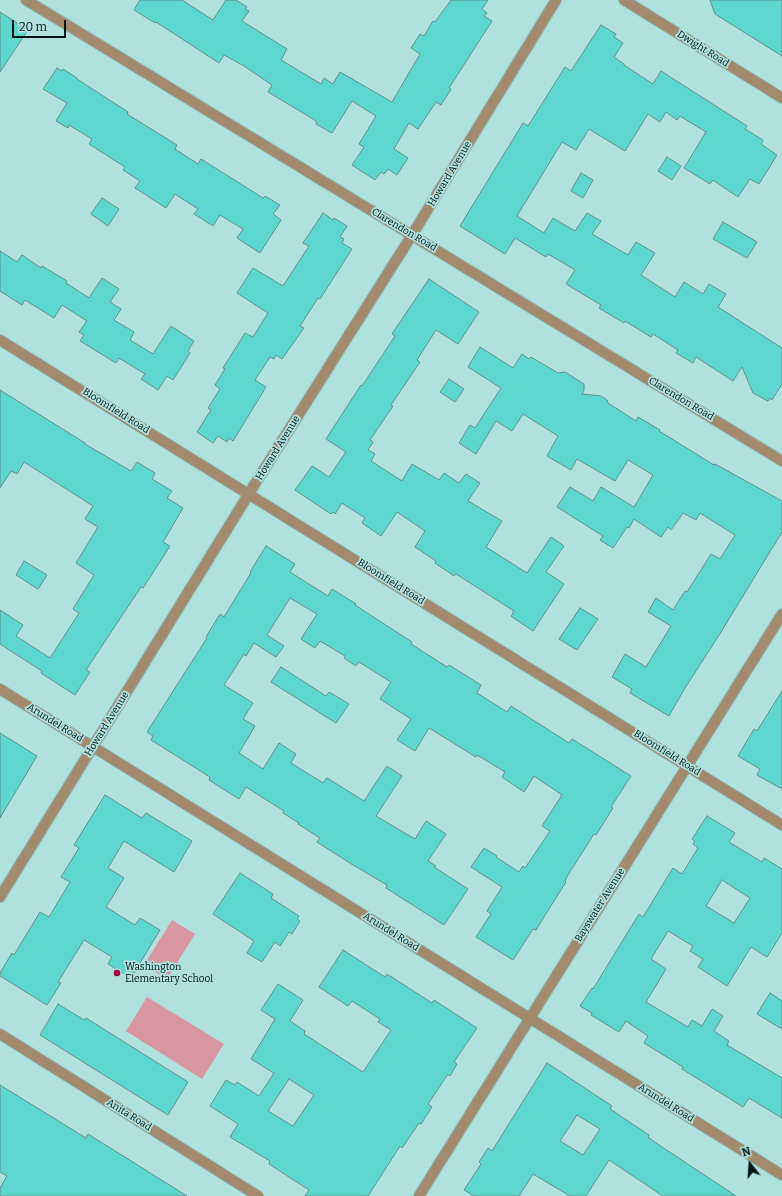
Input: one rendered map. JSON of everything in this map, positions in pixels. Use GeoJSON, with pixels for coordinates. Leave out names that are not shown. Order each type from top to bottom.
{"type":"FeatureCollection","features":[{"type":"Feature","properties":{"kind":"street","name":"Clarendon Road"},"geometry":{"type":"LineString","coordinates":[[26,0],[782,461]]}},
{"type":"Feature","properties":{"kind":"street","name":"Howard Avenue"},"geometry":{"type":"LineString","coordinates":[[0,897],[249,494],[412,235],[556,0]]}},
{"type":"Feature","properties":{"kind":"street","name":"Dwight Road"},"geometry":{"type":"LineString","coordinates":[[624,0],[782,98]]}},
{"type":"Feature","properties":{"kind":"street","name":"Bloomfield Road"},"geometry":{"type":"LineString","coordinates":[[0,340],[782,825]]}},
{"type":"Feature","properties":{"kind":"street","name":"Bayswater Avenue"},"geometry":{"type":"LineString","coordinates":[[419,1196],[529,1017],[688,766],[782,614]]}},
{"type":"Feature","properties":{"kind":"street","name":"Arundel Road"},"geometry":{"type":"LineString","coordinates":[[0,689],[782,1175]]}},
{"type":"Feature","properties":{"kind":"street","name":"Anita Road"},"geometry":{"type":"LineString","coordinates":[[0,1034],[258,1196]]}},
{"type":"Feature","properties":{"kind":"shaded area"},"geometry":{"type":"Polygon","coordinates":[[[172,920],[195,934],[167,979],[144,965],[172,920]]]}},
{"type":"Feature","properties":{"kind":"shaded area"},"geometry":{"type":"Polygon","coordinates":[[[147,997],[224,1044],[202,1079],[126,1031],[147,997]]]}},
{"type":"Feature","properties":{"kind":"building"},"geometry":{"type":"Polygon","coordinates":[[[140,0],[182,0],[213,20],[226,0],[236,0],[247,7],[245,9],[249,11],[242,21],[287,49],[281,60],[321,84],[324,78],[333,84],[340,72],[392,102],[420,54],[411,48],[420,34],[424,36],[433,21],[435,22],[451,0],[488,0],[482,9],[487,13],[484,16],[492,21],[449,88],[451,89],[441,105],[436,102],[418,129],[409,123],[394,149],[408,158],[397,175],[388,169],[384,174],[381,172],[375,180],[352,165],[364,147],[359,144],[376,116],[352,101],[332,133],[316,124],[317,122],[313,119],[268,92],[272,85],[244,66],[224,55],[219,63],[156,22],[155,23],[134,10],[140,0]]]}},
{"type":"Feature","properties":{"kind":"building"},"geometry":{"type":"Polygon","coordinates":[[[710,0],[782,0],[782,56],[715,14],[710,0]]]}},
{"type":"Feature","properties":{"kind":"building"},"geometry":{"type":"Polygon","coordinates":[[[0,12],[28,30],[0,72],[0,12]]]}},
{"type":"Feature","properties":{"kind":"building"},"geometry":{"type":"Polygon","coordinates":[[[601,25],[616,34],[614,37],[623,43],[614,57],[624,65],[653,84],[661,71],[747,126],[745,129],[763,140],[761,144],[777,155],[759,184],[750,179],[738,197],[713,180],[710,184],[684,168],[706,132],[680,116],[677,120],[666,112],[660,122],[648,114],[625,151],[589,129],[576,150],[562,142],[517,216],[544,233],[553,218],[575,231],[587,213],[601,221],[592,234],[628,255],[636,242],[655,253],[641,275],[675,297],[684,282],[703,294],[709,284],[726,294],[718,307],[782,348],[782,384],[772,400],[770,398],[768,401],[753,393],[742,367],[733,381],[696,357],[693,363],[676,353],[678,350],[653,334],[651,337],[625,321],[624,323],[599,308],[601,305],[566,284],[575,270],[548,254],[546,257],[515,238],[505,254],[460,226],[523,123],[528,126],[565,67],[571,71],[601,25]]]}},
{"type":"Feature","properties":{"kind":"building"},"geometry":{"type":"Polygon","coordinates":[[[57,68],[62,71],[63,69],[128,112],[127,114],[177,145],[175,149],[198,164],[201,159],[263,198],[265,196],[280,205],[273,214],[281,220],[260,253],[237,238],[243,229],[220,215],[213,226],[194,214],[198,209],[175,194],[166,208],[135,188],[140,181],[123,170],[125,167],[89,144],[92,139],[69,125],[68,128],[56,121],[67,103],[43,89],[57,68]]]}},
{"type":"Feature","properties":{"kind":"building"},"geometry":{"type":"Polygon","coordinates":[[[667,157],[681,166],[672,180],[658,171],[667,157]]]}},
{"type":"Feature","properties":{"kind":"building"},"geometry":{"type":"Polygon","coordinates":[[[581,173],[593,180],[583,198],[571,191],[581,173]]]}},
{"type":"Feature","properties":{"kind":"building"},"geometry":{"type":"Polygon","coordinates":[[[102,198],[119,209],[108,226],[91,214],[102,198]]]}},
{"type":"Feature","properties":{"kind":"building"},"geometry":{"type":"Polygon","coordinates":[[[323,213],[333,220],[334,218],[347,226],[340,237],[344,239],[342,243],[352,249],[320,299],[318,298],[300,326],[304,328],[282,359],[276,355],[274,359],[270,357],[255,380],[266,387],[233,441],[229,438],[227,442],[218,436],[213,443],[197,432],[211,410],[208,408],[220,389],[215,385],[225,369],[223,368],[245,333],[253,337],[268,313],[237,293],[253,268],[283,286],[309,246],[303,243],[323,213]]]}},
{"type":"Feature","properties":{"kind":"building"},"geometry":{"type":"Polygon","coordinates":[[[723,222],[757,242],[747,258],[713,239],[723,222]]]}},
{"type":"Feature","properties":{"kind":"building"},"geometry":{"type":"Polygon","coordinates":[[[0,251],[17,262],[22,255],[41,268],[42,266],[67,281],[66,283],[89,298],[102,278],[119,289],[110,302],[121,309],[114,320],[134,332],[130,340],[153,354],[171,326],[194,341],[188,351],[190,353],[173,380],[167,376],[158,390],[141,379],[145,374],[119,358],[116,363],[80,341],[84,335],[79,332],[87,321],[62,305],[54,318],[25,300],[22,305],[0,291],[0,251]]]}},
{"type":"Feature","properties":{"kind":"building"},"geometry":{"type":"Polygon","coordinates":[[[429,279],[479,312],[458,344],[436,330],[417,360],[420,362],[391,405],[393,406],[370,440],[373,442],[368,450],[375,454],[371,461],[402,481],[412,464],[439,480],[444,473],[459,483],[466,474],[480,483],[468,501],[502,521],[486,547],[527,573],[551,537],[564,546],[546,572],[564,584],[533,631],[511,616],[514,611],[456,574],[454,576],[435,563],[436,561],[415,547],[425,531],[397,512],[381,536],[362,523],[365,518],[342,503],[335,514],[333,512],[331,514],[295,490],[312,466],[329,477],[346,452],[326,439],[395,336],[392,334],[429,279]]]}},
{"type":"Feature","properties":{"kind":"building"},"geometry":{"type":"Polygon","coordinates":[[[480,347],[513,368],[522,354],[529,359],[531,357],[558,373],[565,372],[584,384],[582,394],[601,396],[607,400],[608,403],[636,421],[638,417],[714,465],[715,464],[782,501],[782,532],[669,716],[630,693],[632,689],[612,677],[625,654],[646,667],[671,626],[648,612],[656,598],[673,610],[685,591],[687,592],[711,554],[720,559],[735,535],[700,513],[696,520],[683,513],[671,530],[668,527],[661,537],[634,519],[629,528],[627,527],[613,548],[600,540],[603,536],[557,507],[570,487],[593,501],[601,487],[634,507],[653,475],[628,460],[615,481],[577,459],[571,470],[547,456],[558,436],[523,414],[512,431],[496,421],[476,454],[459,443],[470,425],[475,428],[501,388],[468,367],[480,347]]]}},
{"type":"Feature","properties":{"kind":"building"},"geometry":{"type":"Polygon","coordinates":[[[449,379],[464,389],[455,402],[440,392],[449,379]]]}},
{"type":"Feature","properties":{"kind":"building"},"geometry":{"type":"Polygon","coordinates":[[[0,390],[85,444],[131,471],[137,462],[155,473],[152,479],[172,491],[167,498],[183,508],[163,542],[170,546],[143,588],[141,587],[86,670],[90,672],[75,695],[41,673],[42,671],[0,644],[0,610],[23,625],[16,636],[50,658],[79,613],[73,609],[94,575],[76,563],[98,527],[85,519],[93,506],[24,462],[17,474],[11,471],[0,488],[0,390]]]}},
{"type":"Feature","properties":{"kind":"building"},"geometry":{"type":"Polygon","coordinates":[[[266,546],[295,564],[290,572],[328,596],[332,589],[356,604],[355,605],[412,642],[411,644],[447,667],[449,665],[481,685],[477,693],[507,712],[511,706],[569,743],[572,739],[631,776],[611,807],[613,808],[596,835],[594,834],[568,875],[565,881],[566,882],[536,930],[533,929],[513,960],[476,937],[491,914],[487,911],[502,887],[471,867],[484,848],[519,872],[523,866],[525,868],[550,831],[542,826],[562,795],[534,776],[524,792],[502,777],[505,772],[477,755],[476,757],[429,728],[415,751],[397,740],[411,719],[380,699],[391,682],[359,662],[356,666],[344,658],[345,656],[320,641],[315,648],[301,639],[317,614],[290,598],[267,635],[284,646],[276,657],[254,643],[246,656],[244,654],[224,685],[253,703],[243,719],[255,726],[239,753],[263,769],[279,743],[296,754],[291,763],[323,783],[327,778],[364,801],[387,766],[402,776],[376,816],[415,839],[426,821],[446,834],[428,861],[436,866],[434,867],[468,889],[444,925],[386,888],[387,885],[317,842],[320,838],[283,813],[284,811],[246,787],[239,799],[209,780],[210,777],[151,740],[153,736],[147,732],[207,638],[206,637],[220,614],[224,617],[266,546]]]}},
{"type":"Feature","properties":{"kind":"building"},"geometry":{"type":"Polygon","coordinates":[[[24,561],[47,575],[38,589],[16,575],[24,561]]]}},
{"type":"Feature","properties":{"kind":"building"},"geometry":{"type":"Polygon","coordinates":[[[580,608],[598,619],[577,650],[559,639],[580,608]]]}},
{"type":"Feature","properties":{"kind":"building"},"geometry":{"type":"Polygon","coordinates":[[[281,667],[326,696],[329,692],[349,704],[336,723],[271,682],[281,667]]]}},
{"type":"Feature","properties":{"kind":"building"},"geometry":{"type":"Polygon","coordinates":[[[782,691],[782,789],[757,775],[760,769],[738,756],[754,729],[757,731],[782,691]]]}},
{"type":"Feature","properties":{"kind":"building"},"geometry":{"type":"Polygon","coordinates":[[[0,733],[37,756],[0,818],[0,733]]]}},
{"type":"Feature","properties":{"kind":"building"},"geometry":{"type":"Polygon","coordinates":[[[105,795],[142,818],[146,813],[192,841],[174,872],[124,841],[108,868],[124,878],[106,907],[135,925],[140,918],[160,930],[131,978],[108,964],[112,957],[84,940],[58,982],[61,983],[47,1005],[0,976],[0,973],[12,953],[14,955],[40,912],[49,917],[70,882],[61,877],[79,848],[74,845],[105,795]]]}},
{"type":"Feature","properties":{"kind":"building"},"geometry":{"type":"Polygon","coordinates":[[[707,816],[735,833],[729,842],[762,862],[764,858],[782,869],[782,933],[767,957],[751,947],[727,986],[698,967],[703,959],[690,951],[693,946],[668,931],[651,959],[666,969],[646,1002],[688,1027],[692,1020],[702,1026],[712,1009],[723,1016],[714,1031],[729,1041],[727,1045],[782,1078],[782,1118],[749,1098],[743,1107],[682,1069],[683,1067],[644,1043],[648,1036],[626,1021],[619,1032],[591,1015],[592,1013],[580,1006],[592,988],[593,989],[639,914],[643,917],[673,868],[682,874],[698,848],[693,844],[695,841],[692,839],[707,816]],[[722,880],[706,906],[734,923],[750,898],[722,880]]]}},
{"type":"Feature","properties":{"kind":"building"},"geometry":{"type":"Polygon","coordinates":[[[240,873],[273,894],[271,898],[299,916],[297,919],[300,921],[292,934],[289,932],[280,946],[275,942],[262,962],[247,953],[254,941],[213,914],[240,873]]]}},
{"type":"Feature","properties":{"kind":"building"},"geometry":{"type":"Polygon","coordinates":[[[343,950],[385,977],[387,974],[432,1003],[434,1000],[477,1028],[454,1062],[457,1064],[450,1076],[448,1074],[428,1104],[432,1107],[421,1124],[419,1123],[402,1148],[400,1146],[368,1196],[305,1196],[309,1190],[269,1164],[270,1161],[230,1137],[238,1124],[210,1106],[226,1080],[235,1085],[237,1082],[259,1096],[274,1073],[251,1059],[275,1019],[261,1010],[278,984],[303,1000],[290,1021],[305,1031],[304,1034],[363,1072],[391,1030],[378,1022],[380,1019],[352,1001],[348,1006],[319,987],[343,950]],[[289,1079],[268,1111],[293,1126],[314,1095],[289,1079]]]}},
{"type":"Feature","properties":{"kind":"building"},"geometry":{"type":"Polygon","coordinates":[[[770,993],[782,1001],[782,1029],[757,1014],[770,993]]]}},
{"type":"Feature","properties":{"kind":"building"},"geometry":{"type":"Polygon","coordinates":[[[58,1004],[84,1020],[86,1018],[188,1082],[168,1115],[40,1035],[58,1004]]]}},
{"type":"Feature","properties":{"kind":"building"},"geometry":{"type":"Polygon","coordinates":[[[547,1063],[612,1106],[610,1109],[649,1135],[648,1137],[656,1143],[736,1196],[663,1196],[609,1160],[586,1196],[570,1196],[533,1174],[519,1196],[474,1196],[464,1190],[481,1164],[479,1162],[488,1148],[492,1151],[547,1063]],[[577,1115],[560,1141],[583,1155],[600,1129],[577,1115]]]}},
{"type":"Feature","properties":{"kind":"building"},"geometry":{"type":"Polygon","coordinates":[[[0,1085],[86,1138],[88,1134],[187,1196],[0,1196],[0,1188],[7,1176],[0,1172],[0,1085]]]}},
{"type":"Feature","properties":{"kind":"place","name":"Washington Elementary School"},"geometry":{"type":"Point","coordinates":[117,973]}}]}
